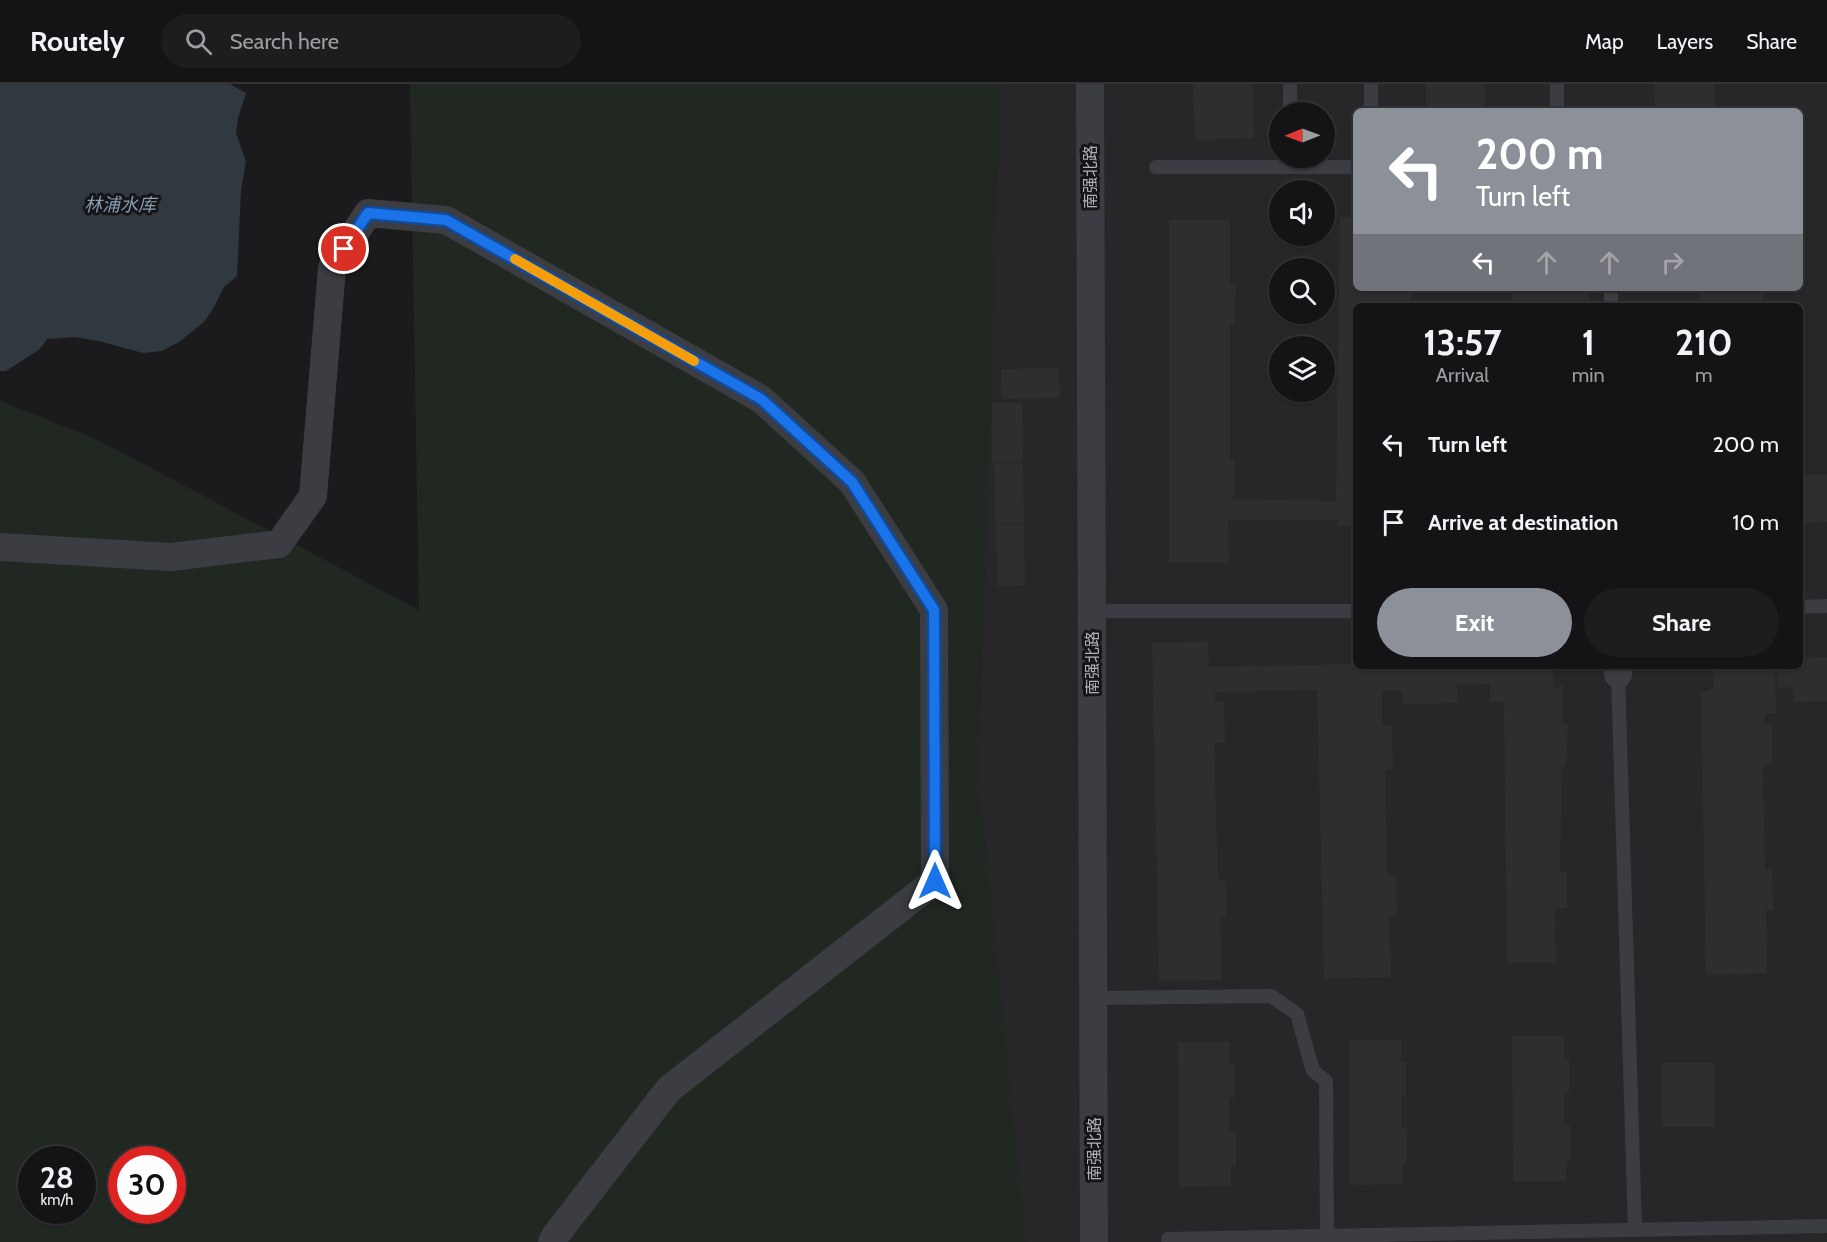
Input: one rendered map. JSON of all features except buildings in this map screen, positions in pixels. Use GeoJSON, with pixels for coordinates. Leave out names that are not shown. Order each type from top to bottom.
{"type":"FeatureCollection","features":[{"type":"Feature","properties":{"kind":"street","name":"南强北路"},"geometry":{"type":"LineString","coordinates":[[1090,84],[1094,1242]]}},
{"type":"Feature","properties":{"kind":"street"},"geometry":{"type":"LineString","coordinates":[[0,547],[171,557],[279,544],[313,496],[332,268],[368,213],[446,220],[761,399],[852,482],[934,610],[935,881],[669,1089],[552,1242]]}},
{"type":"Feature","properties":{"kind":"lane"},"geometry":{"type":"LineString","coordinates":[[1290,84],[1290,102]]}},
{"type":"Feature","properties":{"kind":"lane"},"geometry":{"type":"LineString","coordinates":[[1371,84],[1371,108]]}},
{"type":"Feature","properties":{"kind":"lane"},"geometry":{"type":"LineString","coordinates":[[1557,84],[1557,108]]}},
{"type":"Feature","properties":{"kind":"lane"},"geometry":{"type":"LineString","coordinates":[[1156,167],[1269,163]]}},
{"type":"Feature","properties":{"kind":"lane"},"geometry":{"type":"LineString","coordinates":[[1335,165],[1353,167]]}},
{"type":"Feature","properties":{"kind":"lane"},"geometry":{"type":"LineString","coordinates":[[1803,607],[1827,606]]}},
{"type":"Feature","properties":{"kind":"lane"},"geometry":{"type":"LineString","coordinates":[[1092,611],[1353,611]]}},
{"type":"Feature","properties":{"kind":"lane"},"geometry":{"type":"LineString","coordinates":[[1621,669],[1635,1230]]}},
{"type":"Feature","properties":{"kind":"lane"},"geometry":{"type":"LineString","coordinates":[[1093,998],[1270,996],[1297,1014],[1313,1071],[1326,1081],[1327,1239]]}},
{"type":"Feature","properties":{"kind":"lane"},"geometry":{"type":"LineString","coordinates":[[1167,1239],[1327,1239],[1827,1226]]}},
{"type":"Feature","properties":{"kind":"shaded area"},"geometry":{"type":"Polygon","coordinates":[[[410,84],[1001,84],[978,773],[1026,1242],[0,1242],[0,401],[98,440],[419,610],[410,84]]]}},
{"type":"Feature","properties":{"kind":"shaded area"},"geometry":{"type":"Polygon","coordinates":[[[991,84],[1827,84],[1827,1242],[973,1242],[978,773],[1000,89],[991,84]]]}},
{"type":"Feature","properties":{"kind":"water","name":"林浦水库"},"geometry":{"type":"Polygon","coordinates":[[[0,84],[230,84],[246,93],[236,133],[246,162],[241,190],[237,276],[224,287],[204,322],[179,342],[162,351],[143,353],[75,337],[47,339],[40,349],[6,371],[0,371],[0,84]]]}},
{"type":"Feature","properties":{"kind":"slow traffic"},"geometry":{"type":"LineString","coordinates":[[515,259],[694,361]]}},
{"type":"Feature","properties":{"kind":"route"},"geometry":{"type":"LineString","coordinates":[[344,249],[368,213],[446,220],[761,399],[852,482],[934,610],[935,881]]}}]}
